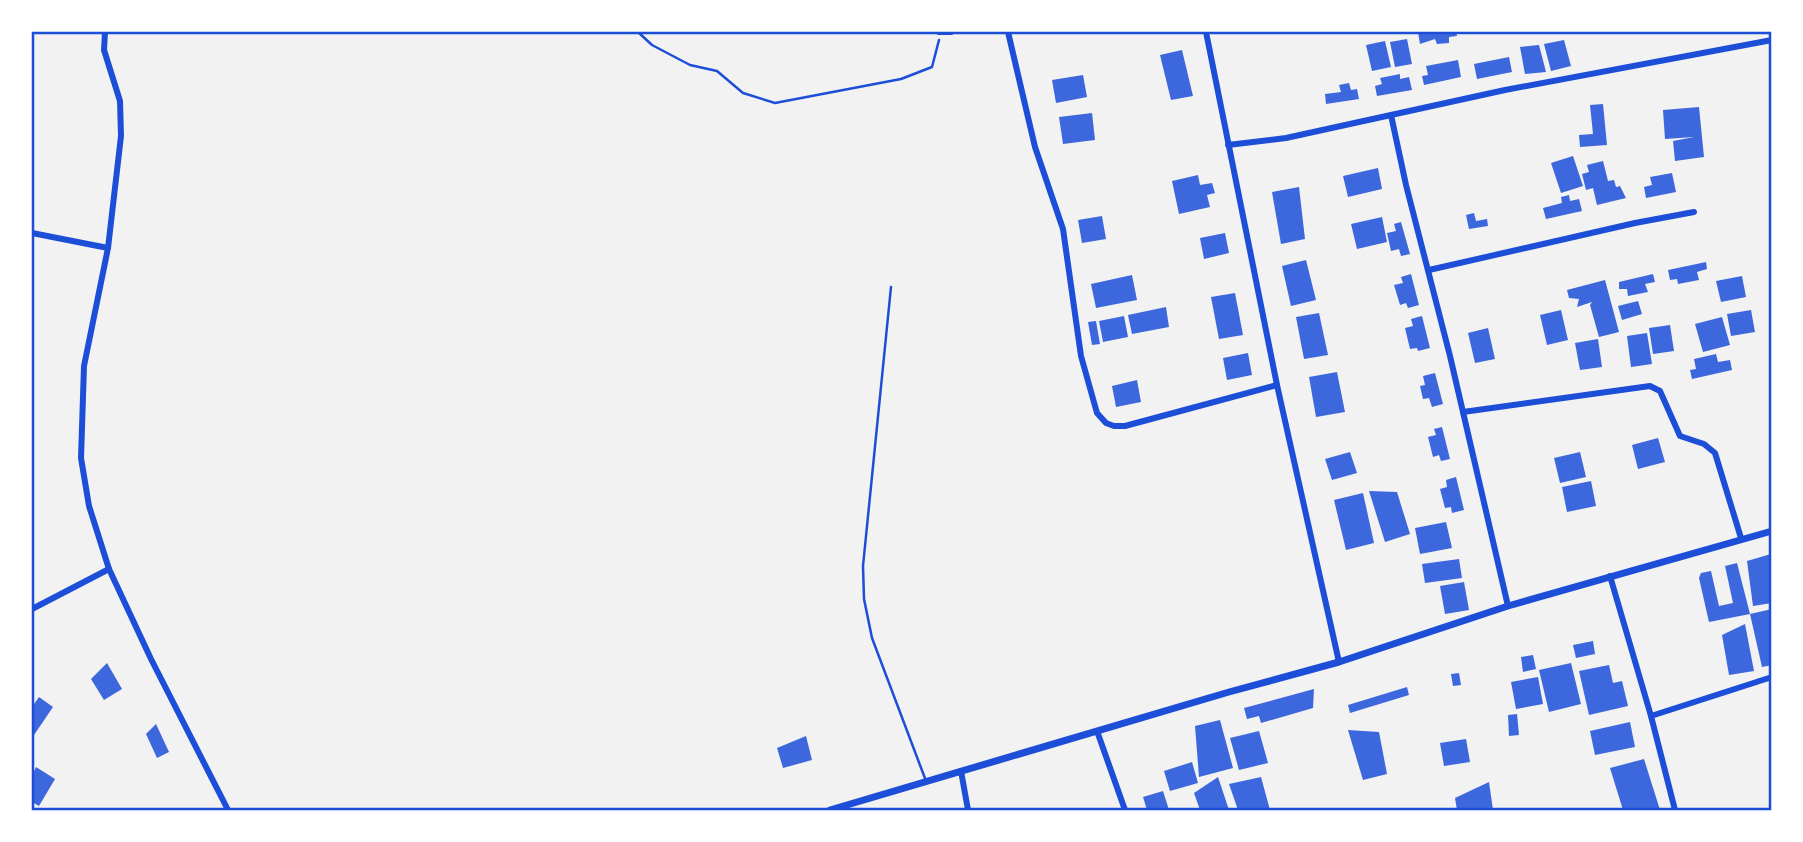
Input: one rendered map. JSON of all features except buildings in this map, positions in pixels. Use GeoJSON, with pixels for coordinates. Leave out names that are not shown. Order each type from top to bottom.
{"type":"FeatureCollection","features":[{"type":"Feature","properties":{"kind":"street"},"geometry":{"type":"LineString","coordinates":[[105,32],[104,50],[120,101],[121,136],[108,248],[84,366],[80,458],[89,506],[109,569],[150,659],[228,810]]}},
{"type":"Feature","properties":{"kind":"street"},"geometry":{"type":"LineString","coordinates":[[940,32],[951,32]]}},
{"type":"Feature","properties":{"kind":"street"},"geometry":{"type":"LineString","coordinates":[[1008,32],[1035,147],[1063,229],[1081,356],[1097,413],[1106,423],[1125,426],[1276,385]]}},
{"type":"Feature","properties":{"kind":"street"},"geometry":{"type":"LineString","coordinates":[[1206,32],[1276,385],[1339,662]]}},
{"type":"Feature","properties":{"kind":"street"},"geometry":{"type":"LineString","coordinates":[[1228,145],[1286,138],[1505,90],[1772,40]]}},
{"type":"Feature","properties":{"kind":"street"},"geometry":{"type":"LineString","coordinates":[[1391,115],[1507,606]]}},
{"type":"Feature","properties":{"kind":"street"},"geometry":{"type":"LineString","coordinates":[[1429,270],[1623,225],[1694,212]]}},
{"type":"Feature","properties":{"kind":"street"},"geometry":{"type":"LineString","coordinates":[[32,233],[108,248]]}},
{"type":"Feature","properties":{"kind":"street"},"geometry":{"type":"LineString","coordinates":[[1463,412],[1656,387],[1680,436],[1704,444],[1715,453],[1741,538]]}},
{"type":"Feature","properties":{"kind":"street"},"geometry":{"type":"LineString","coordinates":[[830,810],[1339,662],[1507,606],[1772,531]]}},
{"type":"Feature","properties":{"kind":"street"},"geometry":{"type":"LineString","coordinates":[[32,609],[109,569]]}},
{"type":"Feature","properties":{"kind":"street"},"geometry":{"type":"LineString","coordinates":[[1610,576],[1675,810]]}},
{"type":"Feature","properties":{"kind":"street"},"geometry":{"type":"LineString","coordinates":[[1651,716],[1772,677]]}},
{"type":"Feature","properties":{"kind":"street"},"geometry":{"type":"LineString","coordinates":[[1097,732],[1125,810]]}},
{"type":"Feature","properties":{"kind":"street"},"geometry":{"type":"LineString","coordinates":[[961,771],[968,810]]}},
{"type":"Feature","properties":{"kind":"lane"},"geometry":{"type":"LineString","coordinates":[[891,287],[863,566],[863,599],[872,638],[926,781]]}},
{"type":"Feature","properties":{"kind":"path"},"geometry":{"type":"LineString","coordinates":[[638,32],[652,45],[690,65],[717,71],[743,93],[775,103],[901,79],[932,67],[940,32]]}}]}
